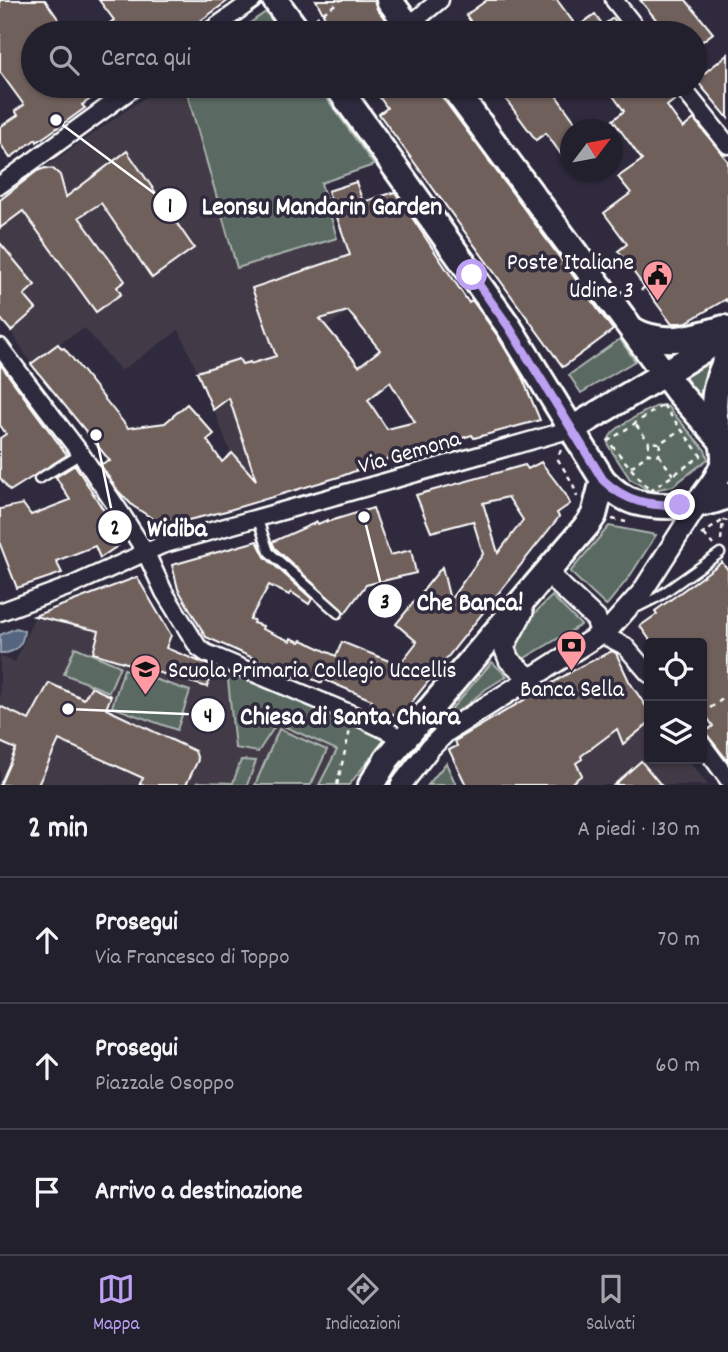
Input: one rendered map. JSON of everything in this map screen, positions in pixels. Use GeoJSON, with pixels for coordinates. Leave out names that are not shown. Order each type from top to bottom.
{"type":"FeatureCollection","features":[{"type":"Feature","properties":{"kind":"main road"},"geometry":{"type":"LineString","coordinates":[[275,0],[297,21]]}},
{"type":"Feature","properties":{"kind":"main road"},"geometry":{"type":"LineString","coordinates":[[389,0],[405,21]]}},
{"type":"Feature","properties":{"kind":"main road"},"geometry":{"type":"LineString","coordinates":[[346,98],[509,327],[603,480],[614,490],[635,501],[658,505],[715,501],[728,495]]}},
{"type":"Feature","properties":{"kind":"main road"},"geometry":{"type":"LineString","coordinates":[[461,98],[682,397],[725,444]]}},
{"type":"Feature","properties":{"kind":"main road"},"geometry":{"type":"LineString","coordinates":[[633,330],[642,336],[671,340],[728,327]]}},
{"type":"Feature","properties":{"kind":"main road"},"geometry":{"type":"LineString","coordinates":[[572,429],[728,335]]}},
{"type":"Feature","properties":{"kind":"main road"},"geometry":{"type":"LineString","coordinates":[[699,503],[721,469],[725,444],[713,405],[715,388],[728,358]]}},
{"type":"Feature","properties":{"kind":"main road"},"geometry":{"type":"LineString","coordinates":[[371,785],[387,759],[594,515],[603,480]]}},
{"type":"Feature","properties":{"kind":"street"},"geometry":{"type":"LineString","coordinates":[[224,21],[253,0]]}},
{"type":"Feature","properties":{"kind":"street"},"geometry":{"type":"LineString","coordinates":[[419,21],[440,0]]}},
{"type":"Feature","properties":{"kind":"street"},"geometry":{"type":"LineString","coordinates":[[614,0],[631,21]]}},
{"type":"Feature","properties":{"kind":"street"},"geometry":{"type":"LineString","coordinates":[[0,185],[119,98]]}},
{"type":"Feature","properties":{"kind":"street"},"geometry":{"type":"LineString","coordinates":[[691,98],[728,145]]}},
{"type":"Feature","properties":{"kind":"street"},"geometry":{"type":"LineString","coordinates":[[0,346],[81,454],[145,551],[164,592],[198,647],[206,653],[404,739]]}},
{"type":"Feature","properties":{"kind":"street","name":"Via Gemona"},"geometry":{"type":"LineString","coordinates":[[0,612],[73,585],[145,551],[572,429]]}},
{"type":"Feature","properties":{"kind":"street"},"geometry":{"type":"LineString","coordinates":[[401,785],[430,748],[446,733],[601,634],[625,613],[642,592],[699,503]]}},
{"type":"Feature","properties":{"kind":"street"},"geometry":{"type":"LineString","coordinates":[[530,678],[509,660],[504,648],[547,572],[596,619],[601,634],[625,646],[644,668]]}},
{"type":"Feature","properties":{"kind":"street"},"geometry":{"type":"LineString","coordinates":[[707,751],[728,779]]}},
{"type":"Feature","properties":{"kind":"lane"},"geometry":{"type":"LineString","coordinates":[[39,479],[81,454]]}},
{"type":"Feature","properties":{"kind":"lane"},"geometry":{"type":"LineString","coordinates":[[257,517],[269,552],[338,613]]}},
{"type":"Feature","properties":{"kind":"lane"},"geometry":{"type":"LineString","coordinates":[[625,613],[659,597],[720,554]]}},
{"type":"Feature","properties":{"kind":"path"},"geometry":{"type":"LineString","coordinates":[[313,21],[341,0]]}},
{"type":"Feature","properties":{"kind":"path"},"geometry":{"type":"LineString","coordinates":[[641,291],[645,287]]}},
{"type":"Feature","properties":{"kind":"path"},"geometry":{"type":"LineString","coordinates":[[663,405],[680,429],[701,456],[650,491],[608,441],[663,405]]}},
{"type":"Feature","properties":{"kind":"path"},"geometry":{"type":"LineString","coordinates":[[635,424],[649,442],[648,454]]}},
{"type":"Feature","properties":{"kind":"path"},"geometry":{"type":"LineString","coordinates":[[572,429],[557,458],[573,484],[577,499]]}},
{"type":"Feature","properties":{"kind":"path"},"geometry":{"type":"LineString","coordinates":[[649,442],[660,443],[680,429]]}},
{"type":"Feature","properties":{"kind":"path"},"geometry":{"type":"LineString","coordinates":[[660,443],[659,455],[674,475]]}},
{"type":"Feature","properties":{"kind":"path"},"geometry":{"type":"LineString","coordinates":[[630,468],[648,454],[659,455]]}},
{"type":"Feature","properties":{"kind":"path"},"geometry":{"type":"LineString","coordinates":[[698,536],[726,519]]}},
{"type":"Feature","properties":{"kind":"path"},"geometry":{"type":"LineString","coordinates":[[720,554],[726,519]]}},
{"type":"Feature","properties":{"kind":"path"},"geometry":{"type":"LineString","coordinates":[[707,710],[728,695]]}},
{"type":"Feature","properties":{"kind":"path"},"geometry":{"type":"LineString","coordinates":[[337,785],[354,715]]}},
{"type":"Feature","properties":{"kind":"shaded area"},"geometry":{"type":"Polygon","coordinates":[[[144,98],[188,98],[237,267],[337,238],[345,239],[359,234],[362,240],[417,221],[424,231],[355,254],[357,305],[327,327],[357,363],[353,432],[366,467],[245,505],[234,462],[179,330],[121,371],[85,328],[31,364],[11,331],[0,321],[0,199],[144,98]]]}},
{"type":"Feature","properties":{"kind":"shaded area","name":"Scuola Primaria Collegio Uccellis"},"geometry":{"type":"Polygon","coordinates":[[[34,618],[151,642],[352,722],[319,785],[0,785],[0,656],[15,662],[34,618]]]}},
{"type":"Feature","properties":{"kind":"shaded area"},"geometry":{"type":"Polygon","coordinates":[[[581,666],[595,697],[623,743],[644,727],[644,764],[691,764],[708,785],[532,785],[500,716],[581,666]]]}},
{"type":"Feature","properties":{"kind":"green space"},"geometry":{"type":"Polygon","coordinates":[[[266,12],[272,21],[253,21],[266,12]]]}},
{"type":"Feature","properties":{"kind":"green space"},"geometry":{"type":"Polygon","coordinates":[[[188,98],[327,98],[374,165],[321,183],[337,238],[237,268],[188,98]]]}},
{"type":"Feature","properties":{"kind":"green space"},"geometry":{"type":"Polygon","coordinates":[[[620,339],[635,361],[581,393],[569,375],[620,339]]]}},
{"type":"Feature","properties":{"kind":"green space"},"geometry":{"type":"Polygon","coordinates":[[[728,348],[705,381],[702,400],[685,377],[728,348]]]}},
{"type":"Feature","properties":{"kind":"green space"},"geometry":{"type":"Polygon","coordinates":[[[663,405],[668,407],[705,450],[708,459],[673,486],[650,491],[630,479],[609,447],[608,441],[615,431],[627,422],[663,405]]]}},
{"type":"Feature","properties":{"kind":"green space"},"geometry":{"type":"Polygon","coordinates":[[[609,526],[656,535],[630,576],[606,606],[570,572],[609,526]]]}},
{"type":"Feature","properties":{"kind":"green space"},"geometry":{"type":"Polygon","coordinates":[[[552,596],[581,625],[523,659],[517,652],[518,635],[552,596]]]}},
{"type":"Feature","properties":{"kind":"green space"},"geometry":{"type":"Polygon","coordinates":[[[75,647],[120,666],[109,692],[64,674],[75,647]]]}},
{"type":"Feature","properties":{"kind":"green space"},"geometry":{"type":"Polygon","coordinates":[[[492,662],[507,676],[486,689],[447,721],[447,714],[492,662]]]}},
{"type":"Feature","properties":{"kind":"green space"},"geometry":{"type":"Polygon","coordinates":[[[124,669],[190,691],[177,730],[112,707],[124,669]]]}},
{"type":"Feature","properties":{"kind":"green space"},"geometry":{"type":"Polygon","coordinates":[[[227,670],[386,738],[349,785],[319,785],[337,750],[277,723],[258,752],[235,748],[227,670]]]}},
{"type":"Feature","properties":{"kind":"green space"},"geometry":{"type":"Polygon","coordinates":[[[279,729],[327,750],[311,785],[255,785],[279,729]]]}},
{"type":"Feature","properties":{"kind":"green space"},"geometry":{"type":"Polygon","coordinates":[[[241,760],[256,761],[247,785],[196,785],[198,782],[233,783],[241,760]]]}},
{"type":"Feature","properties":{"kind":"green space"},"geometry":{"type":"Polygon","coordinates":[[[446,763],[456,785],[428,785],[446,763]]]}},
{"type":"Feature","properties":{"kind":"water"},"geometry":{"type":"Polygon","coordinates":[[[16,628],[24,631],[20,645],[10,652],[0,653],[0,635],[16,628]]]}},
{"type":"Feature","properties":{"kind":"building"},"geometry":{"type":"Polygon","coordinates":[[[0,0],[45,0],[60,21],[21,21],[21,98],[92,98],[82,105],[85,108],[10,158],[0,143],[0,127],[18,115],[15,111],[24,105],[0,72],[0,0]]]}},
{"type":"Feature","properties":{"kind":"building"},"geometry":{"type":"Polygon","coordinates":[[[99,0],[229,0],[200,21],[114,20],[99,0]]]}},
{"type":"Feature","properties":{"kind":"building"},"geometry":{"type":"Polygon","coordinates":[[[316,0],[374,0],[386,21],[327,21],[316,0]]]}},
{"type":"Feature","properties":{"kind":"building"},"geometry":{"type":"Polygon","coordinates":[[[487,0],[557,0],[573,21],[470,21],[466,15],[487,0]]]}},
{"type":"Feature","properties":{"kind":"building"},"geometry":{"type":"Polygon","coordinates":[[[640,0],[686,0],[703,21],[657,21],[640,0]]]}},
{"type":"Feature","properties":{"kind":"building"},"geometry":{"type":"Polygon","coordinates":[[[595,14],[600,21],[585,21],[595,14]]]}},
{"type":"Feature","properties":{"kind":"building"},"geometry":{"type":"Polygon","coordinates":[[[707,26],[713,33],[707,38],[707,26]]]}},
{"type":"Feature","properties":{"kind":"building"},"geometry":{"type":"Polygon","coordinates":[[[728,54],[728,118],[707,93],[707,71],[728,54]]]}},
{"type":"Feature","properties":{"kind":"building"},"geometry":{"type":"Polygon","coordinates":[[[380,98],[443,98],[613,330],[563,367],[379,114],[387,108],[380,98]]]}},
{"type":"Feature","properties":{"kind":"building"},"geometry":{"type":"Polygon","coordinates":[[[505,98],[558,98],[573,119],[560,119],[560,153],[546,133],[536,140],[505,98]]]}},
{"type":"Feature","properties":{"kind":"building"},"geometry":{"type":"Polygon","coordinates":[[[615,98],[677,98],[667,106],[683,128],[694,119],[728,161],[728,298],[685,323],[671,323],[618,251],[627,244],[604,213],[631,193],[622,182],[623,173],[642,160],[623,134],[623,119],[614,119],[624,111],[615,98]]]}},
{"type":"Feature","properties":{"kind":"building"},"geometry":{"type":"Polygon","coordinates":[[[127,151],[194,248],[152,278],[101,203],[79,217],[125,281],[117,287],[121,294],[96,312],[23,211],[0,228],[0,200],[37,171],[45,168],[53,169],[60,175],[66,197],[127,151]]]}},
{"type":"Feature","properties":{"kind":"building"},"geometry":{"type":"Polygon","coordinates":[[[356,182],[363,202],[395,192],[469,303],[472,300],[497,335],[522,377],[540,420],[474,438],[472,435],[401,457],[400,454],[342,476],[226,511],[180,522],[158,522],[133,506],[118,491],[100,464],[110,461],[31,364],[58,344],[128,428],[165,423],[187,404],[214,434],[207,440],[222,462],[232,453],[256,480],[229,398],[213,410],[197,372],[239,359],[242,364],[250,364],[276,356],[252,288],[350,255],[328,191],[356,182]],[[348,311],[320,319],[359,366],[380,350],[348,311]],[[390,382],[368,400],[387,429],[415,422],[390,382]]]}},
{"type":"Feature","properties":{"kind":"building"},"geometry":{"type":"Polygon","coordinates":[[[0,243],[35,285],[24,295],[36,309],[11,331],[0,318],[0,243]]]}},
{"type":"Feature","properties":{"kind":"building"},"geometry":{"type":"Polygon","coordinates":[[[0,364],[67,455],[10,491],[0,478],[0,438],[6,434],[0,425],[0,364]]]}},
{"type":"Feature","properties":{"kind":"building"},"geometry":{"type":"Polygon","coordinates":[[[541,462],[570,504],[557,513],[559,517],[400,717],[370,705],[372,700],[323,679],[322,683],[299,674],[298,678],[206,637],[178,589],[172,565],[257,541],[265,557],[312,599],[309,604],[291,592],[289,595],[269,585],[250,619],[254,620],[253,623],[290,641],[291,638],[300,642],[302,640],[336,656],[342,642],[399,665],[417,642],[396,624],[442,567],[450,600],[483,554],[473,521],[431,532],[416,495],[525,465],[528,469],[541,462]],[[508,497],[483,503],[498,553],[523,520],[508,497]]]}},
{"type":"Feature","properties":{"kind":"building"},"geometry":{"type":"Polygon","coordinates":[[[75,465],[111,522],[119,545],[100,558],[95,546],[56,561],[62,573],[17,588],[0,544],[0,509],[23,504],[31,515],[70,500],[56,477],[75,465]]]}},
{"type":"Feature","properties":{"kind":"building"},"geometry":{"type":"Polygon","coordinates":[[[373,508],[390,555],[411,550],[416,573],[366,585],[345,613],[275,548],[272,542],[317,522],[327,522],[373,508]]]}},
{"type":"Feature","properties":{"kind":"building"},"geometry":{"type":"Polygon","coordinates":[[[722,562],[728,570],[728,761],[707,735],[707,730],[713,726],[707,717],[707,638],[648,638],[640,626],[657,614],[655,611],[722,562]]]}},
{"type":"Feature","properties":{"kind":"building"},"geometry":{"type":"Polygon","coordinates":[[[137,577],[171,635],[166,648],[213,667],[207,687],[93,653],[99,631],[34,616],[137,577]]]}},
{"type":"Feature","properties":{"kind":"building"},"geometry":{"type":"Polygon","coordinates":[[[612,651],[616,653],[629,681],[644,704],[644,727],[623,744],[617,729],[581,756],[582,759],[576,763],[582,775],[569,785],[466,785],[449,750],[457,746],[455,741],[581,666],[612,651]]]}},
{"type":"Feature","properties":{"kind":"building"},"geometry":{"type":"Polygon","coordinates":[[[49,683],[84,699],[91,687],[111,696],[106,709],[195,751],[198,760],[186,785],[139,785],[143,778],[59,740],[38,785],[0,785],[16,749],[0,742],[0,706],[29,720],[49,683]]]}},
{"type":"Feature","properties":{"kind":"building"},"geometry":{"type":"Polygon","coordinates":[[[641,761],[661,785],[614,785],[641,761]]]}},
{"type":"Feature","properties":{"kind":"place","name":"Leonsu Mandarin Garden"},"geometry":{"type":"Point","coordinates":[56,120]}},
{"type":"Feature","properties":{"kind":"place","name":"Poste Italiane Udine 3"},"geometry":{"type":"Point","coordinates":[657,302]}},
{"type":"Feature","properties":{"kind":"place","name":"Widiba"},"geometry":{"type":"Point","coordinates":[96,435]}},
{"type":"Feature","properties":{"kind":"place","name":"Che Banca!"},"geometry":{"type":"Point","coordinates":[364,517]}},
{"type":"Feature","properties":{"kind":"place","name":"Banca Sella"},"geometry":{"type":"Point","coordinates":[572,673]}},
{"type":"Feature","properties":{"kind":"place","name":"Scuola Primaria Collegio Uccellis"},"geometry":{"type":"Point","coordinates":[145,696]}},
{"type":"Feature","properties":{"kind":"place","name":"Chiesa di Santa Chiara"},"geometry":{"type":"Point","coordinates":[68,709]}},
{"type":"Feature","properties":{"kind":"route"},"geometry":{"type":"LineString","coordinates":[[472,275],[509,327],[603,480],[624,497],[635,501],[680,505]]}}]}
